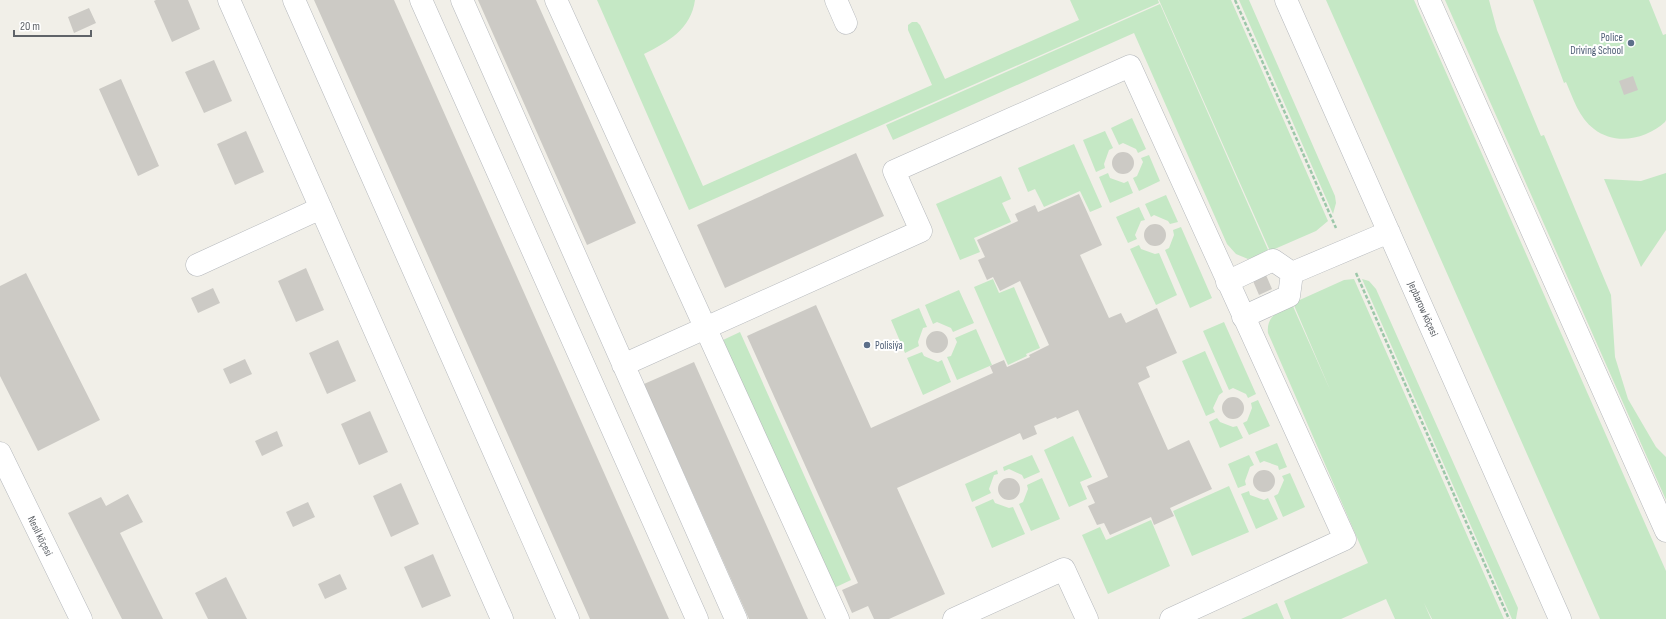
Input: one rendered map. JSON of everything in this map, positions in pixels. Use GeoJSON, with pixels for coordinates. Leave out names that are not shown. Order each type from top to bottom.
{"type":"FeatureCollection","features":[{"type":"Feature","properties":{"kind":"street"},"geometry":{"type":"LineString","coordinates":[[229,0],[502,619]]}},
{"type":"Feature","properties":{"kind":"street"},"geometry":{"type":"LineString","coordinates":[[294,0],[568,619]]}},
{"type":"Feature","properties":{"kind":"street"},"geometry":{"type":"LineString","coordinates":[[421,0],[697,619]]}},
{"type":"Feature","properties":{"kind":"street"},"geometry":{"type":"LineString","coordinates":[[462,0],[736,619]]}},
{"type":"Feature","properties":{"kind":"street"},"geometry":{"type":"LineString","coordinates":[[556,0],[838,619]]}},
{"type":"Feature","properties":{"kind":"street"},"geometry":{"type":"LineString","coordinates":[[836,0],[846,23]]}},
{"type":"Feature","properties":{"kind":"street","name":"Jepbarow köçesi"},"geometry":{"type":"LineString","coordinates":[[1286,0],[1560,619]]}},
{"type":"Feature","properties":{"kind":"street"},"geometry":{"type":"LineString","coordinates":[[1429,0],[1666,531]]}},
{"type":"Feature","properties":{"kind":"street"},"geometry":{"type":"LineString","coordinates":[[623,365],[921,232],[894,171],[1130,66],[1345,539],[1171,619]]}},
{"type":"Feature","properties":{"kind":"street"},"geometry":{"type":"LineString","coordinates":[[197,265],[321,208]]}},
{"type":"Feature","properties":{"kind":"street"},"geometry":{"type":"LineString","coordinates":[[1292,273],[1389,232]]}},
{"type":"Feature","properties":{"kind":"street"},"geometry":{"type":"LineString","coordinates":[[1227,282],[1273,260],[1292,273]]}},
{"type":"Feature","properties":{"kind":"street"},"geometry":{"type":"LineString","coordinates":[[1244,317],[1289,296],[1292,273]]}},
{"type":"Feature","properties":{"kind":"street","name":"Nesil köçesi"},"geometry":{"type":"LineString","coordinates":[[0,453],[80,619]]}},
{"type":"Feature","properties":{"kind":"street"},"geometry":{"type":"LineString","coordinates":[[954,619],[1064,569],[1087,619]]}},
{"type":"Feature","properties":{"kind":"path"},"geometry":{"type":"LineString","coordinates":[[1235,0],[1509,619]]}},
{"type":"Feature","properties":{"kind":"green space"},"geometry":{"type":"Polygon","coordinates":[[[597,0],[695,0],[689,19],[683,27],[662,45],[644,54],[703,186],[932,85],[908,30],[908,25],[912,22],[917,22],[920,25],[945,79],[1079,20],[1070,0],[1158,0],[1159,3],[689,210],[597,0]]]}},
{"type":"Feature","properties":{"kind":"green space"},"geometry":{"type":"Polygon","coordinates":[[[1159,0],[1231,0],[1328,221],[1316,231],[1270,251],[1159,0]]]}},
{"type":"Feature","properties":{"kind":"green space"},"geometry":{"type":"Polygon","coordinates":[[[1239,0],[1249,0],[1335,196],[1336,203],[1333,214],[1239,0]]]}},
{"type":"Feature","properties":{"kind":"green space"},"geometry":{"type":"Polygon","coordinates":[[[1326,0],[1414,0],[1666,571],[1666,619],[1600,619],[1326,0]]]}},
{"type":"Feature","properties":{"kind":"green space"},"geometry":{"type":"Polygon","coordinates":[[[1445,0],[1489,0],[1497,30],[1541,136],[1544,135],[1611,295],[1615,357],[1628,399],[1656,447],[1666,457],[1666,500],[1445,0]]]}},
{"type":"Feature","properties":{"kind":"green space"},"geometry":{"type":"Polygon","coordinates":[[[1533,0],[1649,0],[1663,35],[1666,34],[1665,122],[1649,133],[1621,139],[1603,134],[1594,129],[1580,114],[1566,82],[1564,83],[1533,0]]]}},
{"type":"Feature","properties":{"kind":"green space"},"geometry":{"type":"Polygon","coordinates":[[[1160,4],[1269,252],[1248,259],[1236,254],[1227,244],[1134,33],[893,140],[886,125],[1160,4]]]}},
{"type":"Feature","properties":{"kind":"green space"},"geometry":{"type":"Polygon","coordinates":[[[1132,118],[1146,149],[1138,153],[1136,149],[1123,143],[1119,145],[1111,128],[1132,118]]]}},
{"type":"Feature","properties":{"kind":"green space"},"geometry":{"type":"Polygon","coordinates":[[[1105,131],[1113,148],[1109,150],[1104,164],[1105,168],[1096,172],[1083,140],[1105,131]]]}},
{"type":"Feature","properties":{"kind":"green space"},"geometry":{"type":"Polygon","coordinates":[[[1074,144],[1102,207],[1090,212],[1080,191],[1044,207],[1035,189],[1028,192],[1018,168],[1074,144]]]}},
{"type":"Feature","properties":{"kind":"green space"},"geometry":{"type":"Polygon","coordinates":[[[1149,155],[1160,181],[1139,191],[1133,178],[1137,176],[1143,162],[1141,158],[1149,155]]]}},
{"type":"Feature","properties":{"kind":"green space"},"geometry":{"type":"Polygon","coordinates":[[[1108,173],[1110,178],[1124,183],[1128,181],[1133,193],[1110,203],[1099,177],[1108,173]]]}},
{"type":"Feature","properties":{"kind":"green space"},"geometry":{"type":"Polygon","coordinates":[[[1666,173],[1666,230],[1641,267],[1604,179],[1641,181],[1666,173]]]}},
{"type":"Feature","properties":{"kind":"green space"},"geometry":{"type":"Polygon","coordinates":[[[1001,176],[1011,199],[1002,203],[1011,222],[974,238],[980,252],[960,260],[936,204],[1001,176]]]}},
{"type":"Feature","properties":{"kind":"green space"},"geometry":{"type":"Polygon","coordinates":[[[1166,195],[1178,222],[1170,224],[1168,221],[1154,215],[1151,217],[1145,204],[1166,195]]]}},
{"type":"Feature","properties":{"kind":"green space"},"geometry":{"type":"Polygon","coordinates":[[[1139,207],[1145,220],[1141,221],[1135,235],[1137,239],[1128,243],[1116,217],[1139,207]]]}},
{"type":"Feature","properties":{"kind":"green space"},"geometry":{"type":"Polygon","coordinates":[[[1181,227],[1212,298],[1190,308],[1165,250],[1169,248],[1174,235],[1173,230],[1181,227]]]}},
{"type":"Feature","properties":{"kind":"green space"},"geometry":{"type":"Polygon","coordinates":[[[1139,245],[1141,249],[1155,254],[1159,253],[1177,295],[1156,305],[1130,249],[1139,245]]]}},
{"type":"Feature","properties":{"kind":"green space"},"geometry":{"type":"Polygon","coordinates":[[[993,279],[999,293],[1014,287],[1040,348],[1026,354],[1027,356],[1008,365],[974,287],[993,279]]]}},
{"type":"Feature","properties":{"kind":"green space"},"geometry":{"type":"Polygon","coordinates":[[[1354,279],[1504,619],[1432,619],[1424,603],[1431,619],[1395,619],[1386,599],[1341,619],[1291,619],[1284,601],[1368,563],[1268,333],[1268,327],[1271,318],[1274,315],[1292,304],[1331,392],[1293,303],[1344,280],[1354,279]]]}},
{"type":"Feature","properties":{"kind":"green space"},"geometry":{"type":"Polygon","coordinates":[[[1362,279],[1369,281],[1376,289],[1518,608],[1516,619],[1512,619],[1362,279]]]}},
{"type":"Feature","properties":{"kind":"green space"},"geometry":{"type":"Polygon","coordinates":[[[959,290],[974,323],[953,332],[951,328],[937,322],[933,324],[925,305],[959,290]]]}},
{"type":"Feature","properties":{"kind":"green space"},"geometry":{"type":"Polygon","coordinates":[[[919,308],[927,327],[923,328],[918,342],[919,346],[905,353],[891,320],[919,308]]]}},
{"type":"Feature","properties":{"kind":"green space"},"geometry":{"type":"Polygon","coordinates":[[[1224,322],[1256,394],[1248,398],[1246,394],[1233,388],[1229,390],[1203,331],[1224,322]]]}},
{"type":"Feature","properties":{"kind":"green space"},"geometry":{"type":"Polygon","coordinates":[[[976,329],[992,365],[957,380],[947,357],[951,356],[957,342],[955,338],[976,329]]]}},
{"type":"Feature","properties":{"kind":"green space"},"geometry":{"type":"Polygon","coordinates":[[[740,332],[851,580],[834,588],[723,340],[740,332]]]}},
{"type":"Feature","properties":{"kind":"green space"},"geometry":{"type":"Polygon","coordinates":[[[1205,351],[1223,392],[1219,395],[1213,408],[1215,412],[1206,416],[1182,361],[1205,351]]]}},
{"type":"Feature","properties":{"kind":"green space"},"geometry":{"type":"Polygon","coordinates":[[[922,352],[924,356],[938,362],[942,360],[951,382],[923,395],[907,358],[922,352]]]}},
{"type":"Feature","properties":{"kind":"green space"},"geometry":{"type":"Polygon","coordinates":[[[1258,400],[1270,426],[1249,435],[1243,423],[1247,421],[1252,408],[1251,403],[1258,400]]]}},
{"type":"Feature","properties":{"kind":"green space"},"geometry":{"type":"Polygon","coordinates":[[[1217,418],[1220,422],[1233,427],[1237,426],[1243,438],[1220,448],[1209,422],[1217,418]]]}},
{"type":"Feature","properties":{"kind":"green space"},"geometry":{"type":"Polygon","coordinates":[[[1073,436],[1092,477],[1080,482],[1087,499],[1069,507],[1044,450],[1073,436]]]}},
{"type":"Feature","properties":{"kind":"green space"},"geometry":{"type":"Polygon","coordinates":[[[1277,443],[1287,467],[1279,470],[1278,466],[1264,461],[1260,463],[1255,452],[1277,443]]]}},
{"type":"Feature","properties":{"kind":"green space"},"geometry":{"type":"Polygon","coordinates":[[[1032,455],[1040,472],[1024,479],[1022,475],[1009,469],[1004,471],[1003,467],[1032,455]]]}},
{"type":"Feature","properties":{"kind":"green space"},"geometry":{"type":"Polygon","coordinates":[[[1249,455],[1254,465],[1250,467],[1245,481],[1246,485],[1238,488],[1228,464],[1249,455]]]}},
{"type":"Feature","properties":{"kind":"green space"},"geometry":{"type":"Polygon","coordinates":[[[997,470],[998,474],[994,475],[989,489],[991,493],[972,502],[965,484],[997,470]]]}},
{"type":"Feature","properties":{"kind":"green space"},"geometry":{"type":"Polygon","coordinates":[[[1290,473],[1305,507],[1283,517],[1274,496],[1278,494],[1284,480],[1282,476],[1290,473]]]}},
{"type":"Feature","properties":{"kind":"green space"},"geometry":{"type":"Polygon","coordinates":[[[1042,478],[1060,519],[1031,531],[1019,504],[1023,502],[1028,489],[1027,485],[1042,478]]]}},
{"type":"Feature","properties":{"kind":"green space"},"geometry":{"type":"Polygon","coordinates":[[[1229,486],[1249,532],[1192,556],[1173,511],[1229,486]]]}},
{"type":"Feature","properties":{"kind":"green space"},"geometry":{"type":"Polygon","coordinates":[[[1249,491],[1250,495],[1264,500],[1268,498],[1278,519],[1256,529],[1241,494],[1249,491]]]}},
{"type":"Feature","properties":{"kind":"green space"},"geometry":{"type":"Polygon","coordinates":[[[993,499],[995,503],[1009,508],[1013,507],[1025,534],[992,548],[975,507],[993,499]]]}},
{"type":"Feature","properties":{"kind":"green space"},"geometry":{"type":"Polygon","coordinates":[[[1151,520],[1170,566],[1108,594],[1082,535],[1100,527],[1106,540],[1151,520]]]}},
{"type":"Feature","properties":{"kind":"green space"},"geometry":{"type":"Polygon","coordinates":[[[1277,603],[1284,619],[1241,619],[1277,603]]]}},
{"type":"Feature","properties":{"kind":"building"},"geometry":{"type":"Polygon","coordinates":[[[188,0],[200,29],[172,42],[154,1],[188,0]]]}},
{"type":"Feature","properties":{"kind":"building"},"geometry":{"type":"Polygon","coordinates":[[[314,0],[394,0],[669,619],[590,619],[314,0]]]}},
{"type":"Feature","properties":{"kind":"building"},"geometry":{"type":"Polygon","coordinates":[[[478,0],[536,0],[636,223],[587,245],[478,0]]]}},
{"type":"Feature","properties":{"kind":"building"},"geometry":{"type":"Polygon","coordinates":[[[89,8],[96,23],[74,33],[68,17],[89,8]]]}},
{"type":"Feature","properties":{"kind":"building"},"geometry":{"type":"Polygon","coordinates":[[[214,60],[232,101],[204,113],[185,72],[214,60]]]}},
{"type":"Feature","properties":{"kind":"building"},"geometry":{"type":"Polygon","coordinates":[[[1633,76],[1638,90],[1624,95],[1619,81],[1633,76]]]}},
{"type":"Feature","properties":{"kind":"building"},"geometry":{"type":"Polygon","coordinates":[[[121,79],[159,166],[138,176],[99,89],[121,79]]]}},
{"type":"Feature","properties":{"kind":"building"},"geometry":{"type":"Polygon","coordinates":[[[246,131],[264,172],[235,185],[217,144],[246,131]]]}},
{"type":"Feature","properties":{"kind":"building"},"geometry":{"type":"Polygon","coordinates":[[[1119,152],[1127,152],[1134,159],[1134,167],[1127,174],[1119,174],[1112,167],[1112,159],[1119,152]]]}},
{"type":"Feature","properties":{"kind":"building"},"geometry":{"type":"Polygon","coordinates":[[[856,153],[884,216],[725,288],[697,225],[856,153]]]}},
{"type":"Feature","properties":{"kind":"building"},"geometry":{"type":"Polygon","coordinates":[[[1079,194],[1102,245],[1080,255],[1109,318],[1121,313],[1126,323],[1157,308],[1177,353],[1146,367],[1150,377],[1138,383],[1168,450],[1189,440],[1212,489],[1170,508],[1174,516],[1154,525],[1151,517],[1110,535],[1104,523],[1097,525],[1088,506],[1095,503],[1087,486],[1108,477],[1078,410],[1057,419],[1056,417],[1034,426],[1037,434],[1023,440],[1020,433],[897,488],[945,594],[889,619],[874,619],[868,606],[852,613],[842,590],[858,583],[747,336],[816,305],[871,428],[993,373],[990,366],[1004,360],[1007,367],[1030,357],[1029,355],[1049,345],[1020,281],[1000,291],[993,277],[987,280],[978,260],[985,257],[977,240],[1018,221],[1015,214],[1035,205],[1038,212],[1079,194]]]}},
{"type":"Feature","properties":{"kind":"building"},"geometry":{"type":"Polygon","coordinates":[[[1151,224],[1159,224],[1166,231],[1166,239],[1159,246],[1151,246],[1144,239],[1144,231],[1151,224]]]}},
{"type":"Feature","properties":{"kind":"building"},"geometry":{"type":"Polygon","coordinates":[[[306,268],[324,310],[296,322],[278,281],[306,268]]]}},
{"type":"Feature","properties":{"kind":"building"},"geometry":{"type":"Polygon","coordinates":[[[26,273],[100,420],[38,451],[0,376],[0,286],[26,273]]]}},
{"type":"Feature","properties":{"kind":"building"},"geometry":{"type":"Polygon","coordinates":[[[1266,275],[1272,289],[1259,295],[1253,281],[1266,275]]]}},
{"type":"Feature","properties":{"kind":"building"},"geometry":{"type":"Polygon","coordinates":[[[213,288],[220,303],[198,313],[191,298],[213,288]]]}},
{"type":"Feature","properties":{"kind":"building"},"geometry":{"type":"Polygon","coordinates":[[[933,331],[941,331],[948,338],[948,346],[941,353],[933,353],[926,346],[926,338],[933,331]]]}},
{"type":"Feature","properties":{"kind":"building"},"geometry":{"type":"Polygon","coordinates":[[[338,340],[356,381],[327,394],[309,353],[338,340]]]}},
{"type":"Feature","properties":{"kind":"building"},"geometry":{"type":"Polygon","coordinates":[[[245,359],[252,374],[230,384],[223,369],[245,359]]]}},
{"type":"Feature","properties":{"kind":"building"},"geometry":{"type":"Polygon","coordinates":[[[694,362],[808,619],[749,619],[644,384],[694,362]]]}},
{"type":"Feature","properties":{"kind":"building"},"geometry":{"type":"Polygon","coordinates":[[[1229,397],[1237,397],[1244,404],[1244,412],[1237,419],[1229,419],[1222,412],[1222,404],[1229,397]]]}},
{"type":"Feature","properties":{"kind":"building"},"geometry":{"type":"Polygon","coordinates":[[[370,411],[388,452],[359,465],[341,424],[370,411]]]}},
{"type":"Feature","properties":{"kind":"building"},"geometry":{"type":"Polygon","coordinates":[[[277,431],[283,446],[262,456],[255,441],[277,431]]]}},
{"type":"Feature","properties":{"kind":"building"},"geometry":{"type":"Polygon","coordinates":[[[1260,470],[1268,470],[1275,477],[1275,485],[1268,492],[1260,492],[1253,485],[1253,477],[1260,470]]]}},
{"type":"Feature","properties":{"kind":"building"},"geometry":{"type":"Polygon","coordinates":[[[1005,478],[1013,478],[1020,485],[1020,493],[1013,500],[1005,500],[998,493],[998,485],[1005,478]]]}},
{"type":"Feature","properties":{"kind":"building"},"geometry":{"type":"Polygon","coordinates":[[[401,483],[419,524],[391,537],[373,496],[401,483]]]}},
{"type":"Feature","properties":{"kind":"building"},"geometry":{"type":"Polygon","coordinates":[[[128,494],[143,522],[120,533],[163,619],[122,619],[68,513],[101,497],[106,506],[128,494]]]}},
{"type":"Feature","properties":{"kind":"building"},"geometry":{"type":"Polygon","coordinates":[[[308,502],[315,517],[293,527],[286,512],[308,502]]]}},
{"type":"Feature","properties":{"kind":"building"},"geometry":{"type":"Polygon","coordinates":[[[433,554],[451,596],[422,608],[404,567],[433,554]]]}},
{"type":"Feature","properties":{"kind":"building"},"geometry":{"type":"Polygon","coordinates":[[[340,574],[347,589],[325,599],[318,584],[340,574]]]}},
{"type":"Feature","properties":{"kind":"building"},"geometry":{"type":"Polygon","coordinates":[[[226,577],[247,619],[208,619],[195,593],[226,577]]]}},
{"type":"Feature","properties":{"kind":"place","name":"Police Driving School"},"geometry":{"type":"Point","coordinates":[1631,43]}},
{"type":"Feature","properties":{"kind":"place","name":"Polisiýa"},"geometry":{"type":"Point","coordinates":[867,345]}}]}
